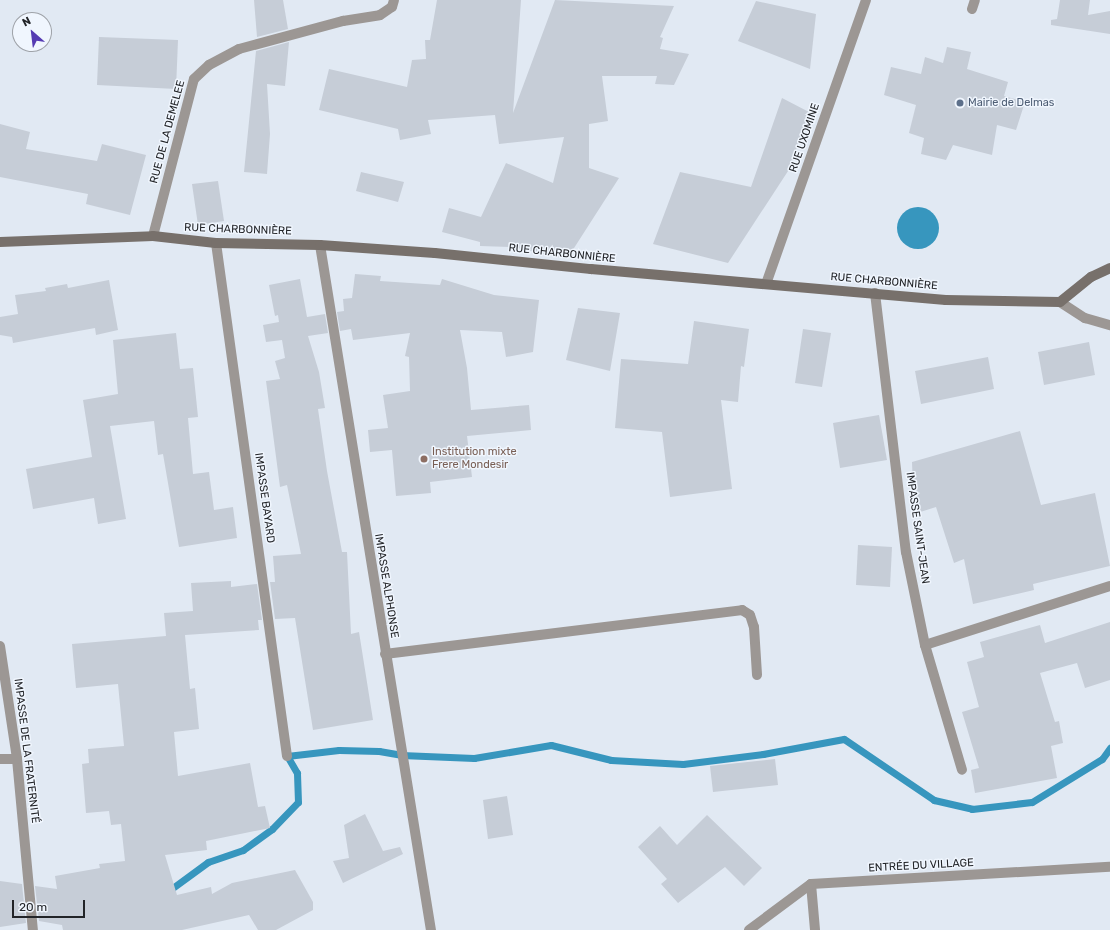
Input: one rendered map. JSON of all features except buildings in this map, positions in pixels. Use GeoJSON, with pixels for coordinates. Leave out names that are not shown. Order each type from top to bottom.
{"type":"FeatureCollection","features":[{"type":"Feature","properties":{"kind":"street","name":"RUE UXOMINE"},"geometry":{"type":"LineString","coordinates":[[766,284],[866,0]]}},
{"type":"Feature","properties":{"kind":"street","name":"RUE DE LA DEMELEE"},"geometry":{"type":"LineString","coordinates":[[153,236],[194,79],[209,65],[239,49],[343,21],[380,15],[393,3]]}},
{"type":"Feature","properties":{"kind":"street","name":"RUE CHARBONNIÈRE"},"geometry":{"type":"LineString","coordinates":[[0,242],[153,236],[216,243],[320,245],[435,253],[766,284],[875,292],[946,300],[1060,302]]}},
{"type":"Feature","properties":{"kind":"street","name":"IMPASSE BAYARD"},"geometry":{"type":"LineString","coordinates":[[216,243],[287,756]]}},
{"type":"Feature","properties":{"kind":"street","name":"IMPASSE ALPHONSE"},"geometry":{"type":"LineString","coordinates":[[320,245],[385,654],[431,930]]}},
{"type":"Feature","properties":{"kind":"street"},"geometry":{"type":"LineString","coordinates":[[1110,268],[1090,277],[1060,302],[1085,318],[1110,325]]}},
{"type":"Feature","properties":{"kind":"street","name":"IMPASSE SAINT-JEAN"},"geometry":{"type":"LineString","coordinates":[[875,292],[906,552],[925,645],[962,770]]}},
{"type":"Feature","properties":{"kind":"street"},"geometry":{"type":"LineString","coordinates":[[925,645],[1110,586]]}},
{"type":"Feature","properties":{"kind":"street"},"geometry":{"type":"LineString","coordinates":[[385,654],[742,610],[750,615],[754,627],[757,675]]}},
{"type":"Feature","properties":{"kind":"street","name":"IMPASSE DE LA FRATERNITÉ"},"geometry":{"type":"LineString","coordinates":[[0,646],[17,759],[33,930]]}},
{"type":"Feature","properties":{"kind":"street"},"geometry":{"type":"LineString","coordinates":[[0,759],[17,759]]}},
{"type":"Feature","properties":{"kind":"street","name":"ENTRÉE DU VILLAGE"},"geometry":{"type":"LineString","coordinates":[[812,884],[1110,867]]}},
{"type":"Feature","properties":{"kind":"street"},"geometry":{"type":"LineString","coordinates":[[748,930],[812,884]]}},
{"type":"Feature","properties":{"kind":"street"},"geometry":{"type":"LineString","coordinates":[[812,884],[815,930]]}},
{"type":"Feature","properties":{"kind":"water"},"geometry":{"type":"Polygon","coordinates":[[[914,207],[922,207],[933,213],[939,224],[939,232],[933,243],[922,249],[914,249],[903,243],[897,232],[897,224],[903,213],[914,207]]]}},
{"type":"Feature","properties":{"kind":"waterway"},"geometry":{"type":"LineString","coordinates":[[167,892],[208,862],[243,850],[272,829],[298,802],[297,773],[287,756],[339,750],[379,751],[401,755],[474,758],[551,745],[611,760],[683,764],[763,754],[844,739],[934,800],[972,809],[1032,802],[1102,759],[1110,748]]}},
{"type":"Feature","properties":{"kind":"place","name":"Mairie de Delmas"},"geometry":{"type":"Point","coordinates":[960,103]}},
{"type":"Feature","properties":{"kind":"place","name":"Institution mixte Frere Mondesir"},"geometry":{"type":"Point","coordinates":[424,459]}}]}
